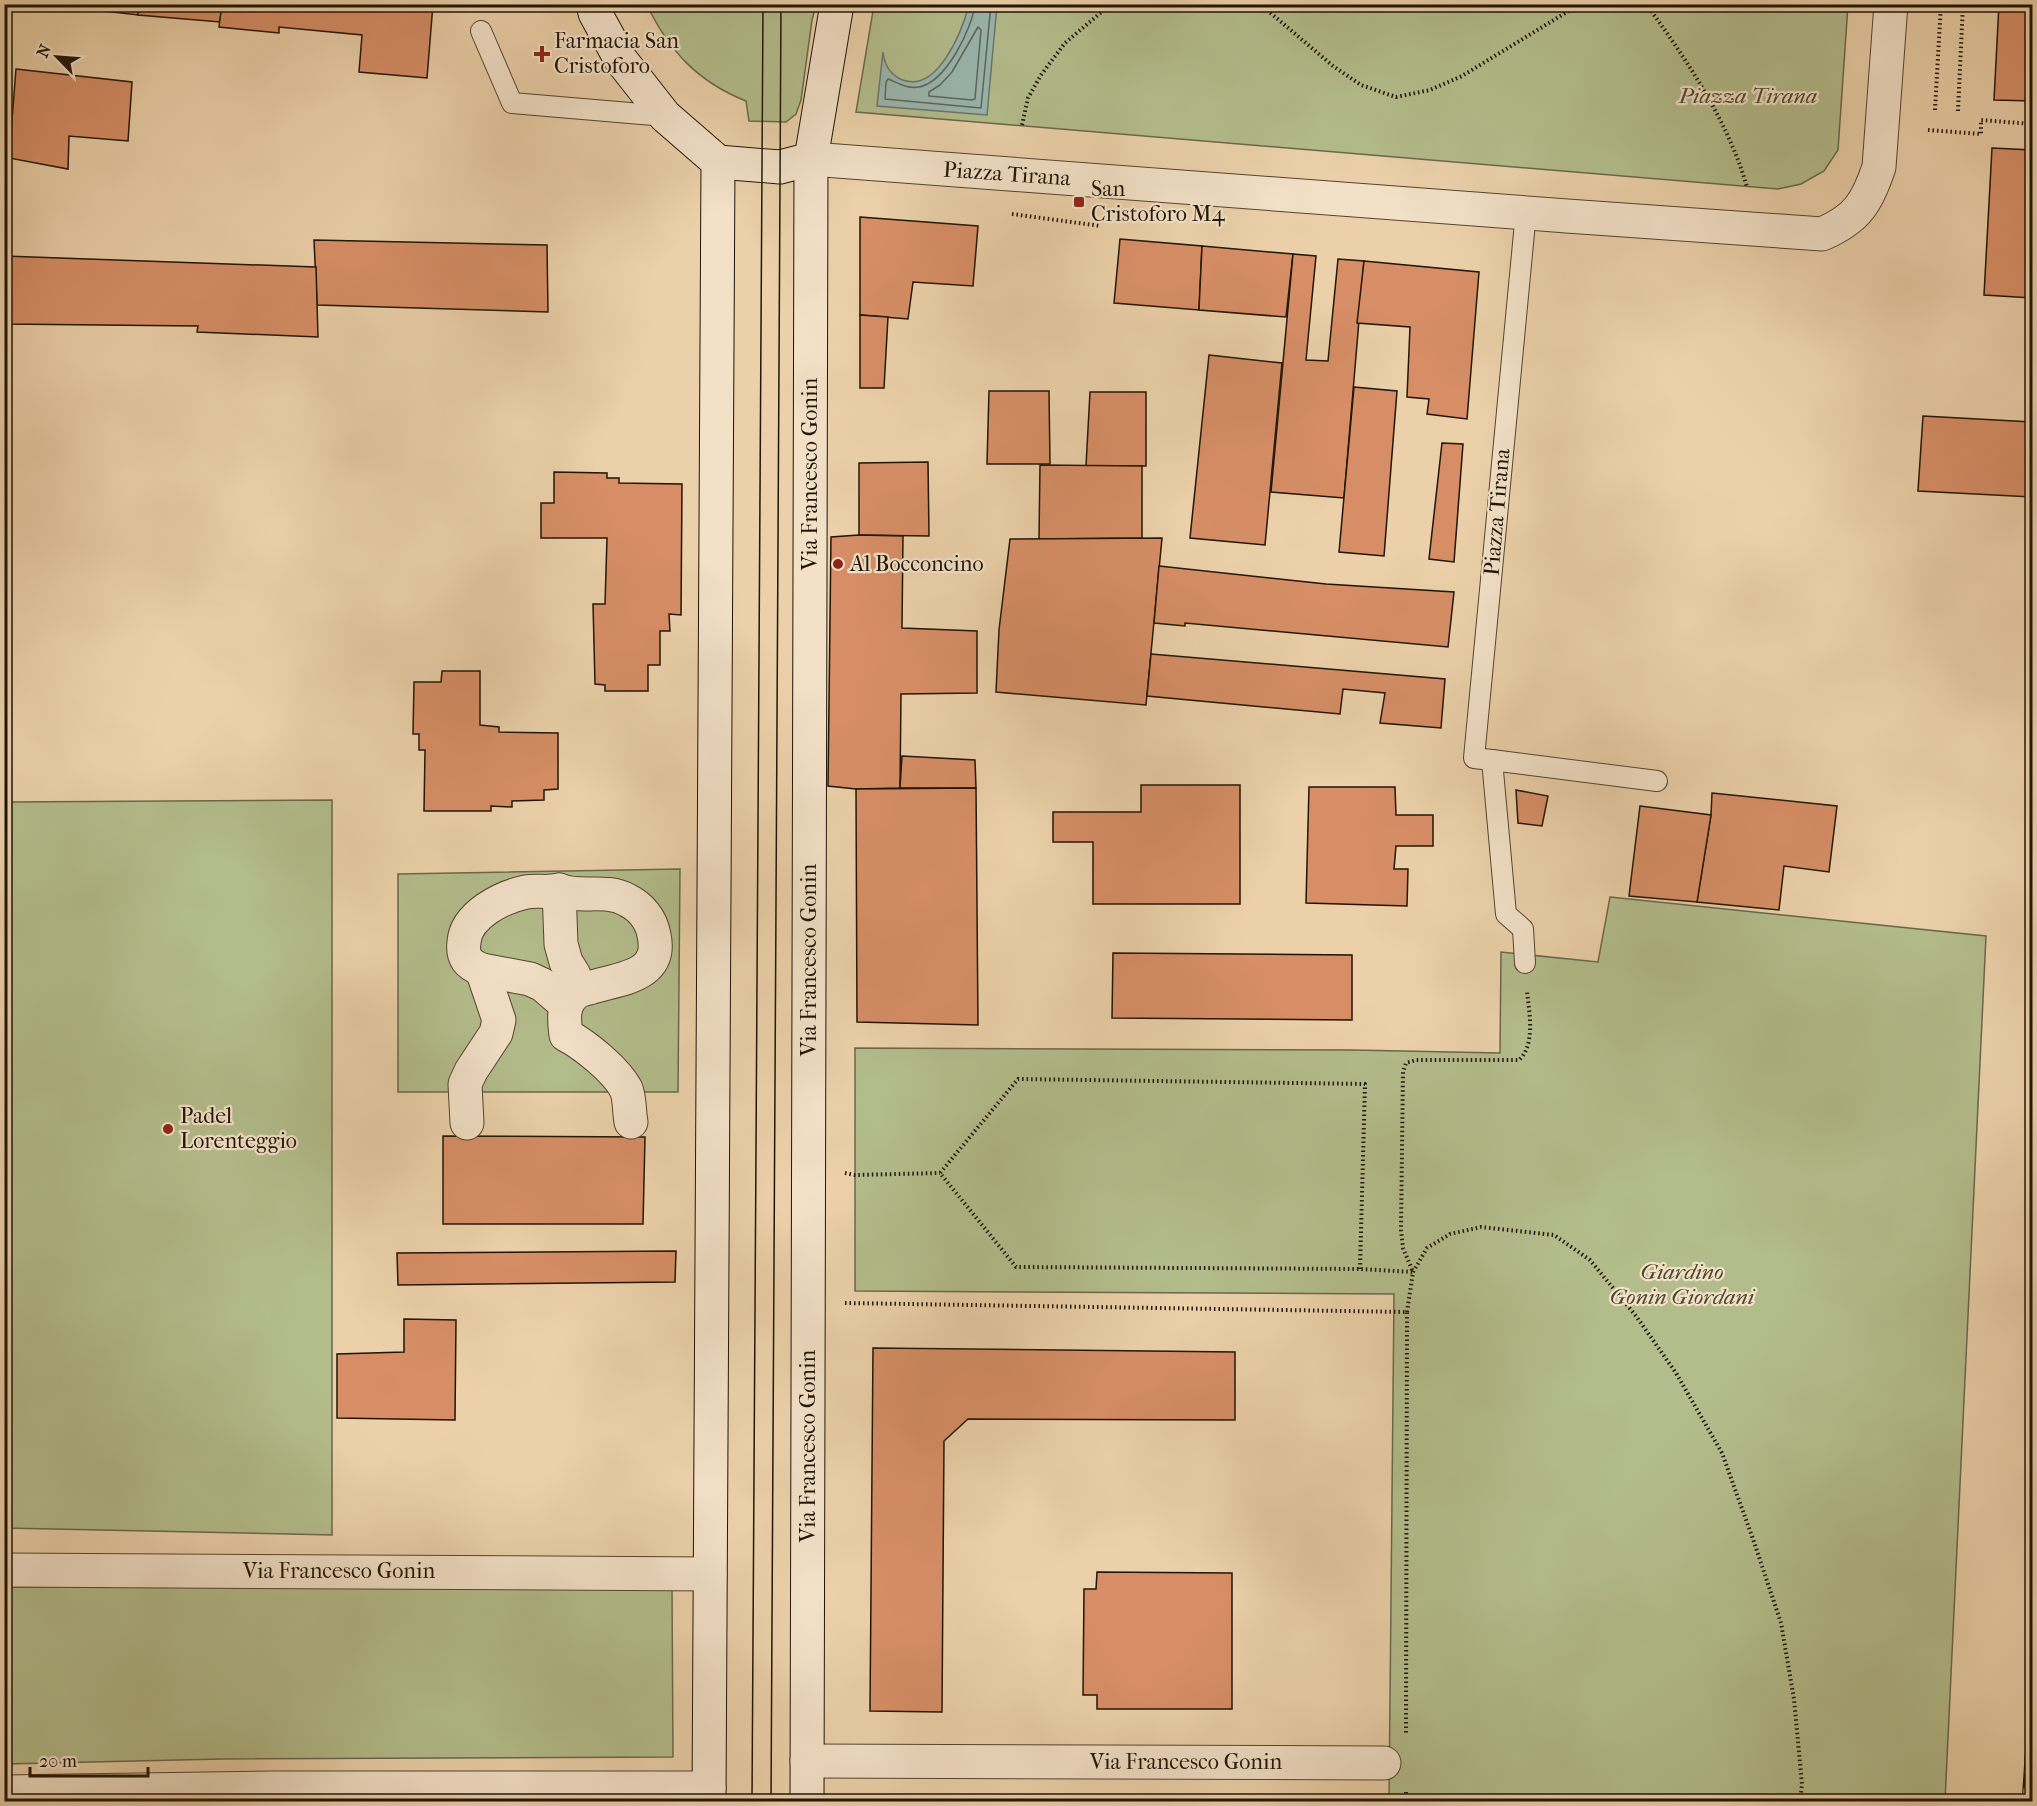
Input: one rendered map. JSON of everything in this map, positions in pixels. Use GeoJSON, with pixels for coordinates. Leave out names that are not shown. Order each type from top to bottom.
{"type":"FeatureCollection","features":[{"type":"Feature","properties":{"kind":"street"},"geometry":{"type":"LineString","coordinates":[[4,1792],[271,1788],[709,1795],[718,162],[665,116],[621,60],[595,13],[593,4]]}},
{"type":"Feature","properties":{"kind":"street"},"geometry":{"type":"LineString","coordinates":[[811,159],[837,4]]}},
{"type":"Feature","properties":{"kind":"street","name":"Piazza Tirana"},"geometry":{"type":"LineString","coordinates":[[718,162],[780,167],[811,159],[1822,234],[1842,225],[1862,206],[1872,189],[1879,167],[1891,4]]}},
{"type":"Feature","properties":{"kind":"street","name":"Via Francesco Gonin"},"geometry":{"type":"LineString","coordinates":[[807,1802],[811,159]]}},
{"type":"Feature","properties":{"kind":"street"},"geometry":{"type":"LineString","coordinates":[[559,890],[561,944],[566,962],[574,975],[571,998],[564,1020],[566,1035],[584,1044],[612,1071],[626,1090],[631,1122]]}},
{"type":"Feature","properties":{"kind":"street"},"geometry":{"type":"LineString","coordinates":[[559,890],[570,895],[600,893],[626,899],[641,910],[650,921],[655,937],[654,956],[648,967],[635,976],[571,998],[530,979],[482,970],[467,962],[463,953],[464,936],[476,917],[498,902],[527,892],[559,890]]}},
{"type":"Feature","properties":{"kind":"street"},"geometry":{"type":"LineString","coordinates":[[468,1123],[465,1084],[496,1033],[499,1020],[482,970]]}},
{"type":"Feature","properties":{"kind":"street","name":"Via Francesco Gonin"},"geometry":{"type":"LineString","coordinates":[[4,1570],[710,1574]]}},
{"type":"Feature","properties":{"kind":"street","name":"Via Francesco Gonin"},"geometry":{"type":"LineString","coordinates":[[807,1761],[1395,1773]]}},
{"type":"Feature","properties":{"kind":"lane"},"geometry":{"type":"LineString","coordinates":[[481,31],[512,103],[665,116]]}},
{"type":"Feature","properties":{"kind":"lane","name":"Piazza Tirana"},"geometry":{"type":"LineString","coordinates":[[1492,760],[1474,758],[1526,212]]}},
{"type":"Feature","properties":{"kind":"lane"},"geometry":{"type":"LineString","coordinates":[[1525,963],[1523,929],[1506,914],[1492,760],[1658,781]]}},
{"type":"Feature","properties":{"kind":"path"},"geometry":{"type":"LineString","coordinates":[[1023,125],[1028,98],[1041,75],[1065,43],[1111,4]]}},
{"type":"Feature","properties":{"kind":"path"},"geometry":{"type":"LineString","coordinates":[[1260,4],[1333,66],[1361,85],[1396,97],[1430,90],[1462,76],[1580,4]]}},
{"type":"Feature","properties":{"kind":"path"},"geometry":{"type":"LineString","coordinates":[[1646,4],[1670,36],[1708,100],[1738,158],[1747,187]]}},
{"type":"Feature","properties":{"kind":"path"},"geometry":{"type":"LineString","coordinates":[[1935,110],[1941,4]]}},
{"type":"Feature","properties":{"kind":"path"},"geometry":{"type":"LineString","coordinates":[[1958,111],[1964,4]]}},
{"type":"Feature","properties":{"kind":"path"},"geometry":{"type":"LineString","coordinates":[[1928,130],[1981,134],[1982,120],[2032,124]]}},
{"type":"Feature","properties":{"kind":"path"},"geometry":{"type":"LineString","coordinates":[[1008,214],[1101,226]]}},
{"type":"Feature","properties":{"kind":"path"},"geometry":{"type":"LineString","coordinates":[[1413,1272],[1403,1248],[1401,1230],[1402,1072],[1406,1063],[1416,1060],[1519,1060],[1525,1054],[1530,1023],[1525,963]]}},
{"type":"Feature","properties":{"kind":"path"},"geometry":{"type":"LineString","coordinates":[[841,1172],[855,1175],[940,1173],[1018,1079],[1365,1084],[1359,1269]]}},
{"type":"Feature","properties":{"kind":"path"},"geometry":{"type":"LineString","coordinates":[[940,1173],[1016,1267],[1359,1269],[1413,1272]]}},
{"type":"Feature","properties":{"kind":"path"},"geometry":{"type":"LineString","coordinates":[[1406,1739],[1407,1312],[1413,1272],[1427,1248],[1450,1234],[1481,1227],[1554,1236],[1590,1260],[1636,1316],[1676,1373],[1722,1453],[1781,1623],[1794,1699],[1802,1784],[1800,1802]]}},
{"type":"Feature","properties":{"kind":"path"},"geometry":{"type":"LineString","coordinates":[[844,1304],[1407,1312]]}},
{"type":"Feature","properties":{"kind":"path"},"geometry":{"type":"LineString","coordinates":[[1395,1773],[1406,1802]]}},
{"type":"Feature","properties":{"kind":"green space"},"geometry":{"type":"Polygon","coordinates":[[[647,5],[816,5],[801,100],[796,114],[786,122],[749,121],[746,101],[713,84],[687,63],[665,37],[647,5]]]}},
{"type":"Feature","properties":{"kind":"green space","name":"Piazza Tirana"},"geometry":{"type":"Polygon","coordinates":[[[874,5],[1848,5],[1838,150],[1824,171],[1801,184],[1778,189],[856,112],[874,5]]]}},
{"type":"Feature","properties":{"kind":"green space","name":"Padel Lorenteggio"},"geometry":{"type":"Polygon","coordinates":[[[332,800],[332,1535],[5,1528],[5,802],[332,800]]]}},
{"type":"Feature","properties":{"kind":"green space"},"geometry":{"type":"Polygon","coordinates":[[[680,869],[678,1092],[398,1092],[398,874],[680,869]]]}},
{"type":"Feature","properties":{"kind":"green space","name":"Giardino Gonin Giordani"},"geometry":{"type":"Polygon","coordinates":[[[1610,897],[1986,936],[1945,1801],[1389,1801],[1394,1294],[855,1291],[855,1048],[1352,1050],[1500,1053],[1501,952],[1598,962],[1610,897]]]}},
{"type":"Feature","properties":{"kind":"green space"},"geometry":{"type":"Polygon","coordinates":[[[248,1585],[672,1587],[673,1757],[222,1759],[5,1764],[4,1587],[248,1585]]]}},
{"type":"Feature","properties":{"kind":"water"},"geometry":{"type":"Polygon","coordinates":[[[969,5],[997,5],[987,115],[877,106],[883,52],[888,67],[900,79],[913,82],[925,78],[946,58],[969,5]]]}},
{"type":"Feature","properties":{"kind":"building"},"geometry":{"type":"Polygon","coordinates":[[[42,4],[138,4],[138,15],[42,4]]]}},
{"type":"Feature","properties":{"kind":"building"},"geometry":{"type":"Polygon","coordinates":[[[138,4],[222,4],[220,22],[138,15],[138,4]]]}},
{"type":"Feature","properties":{"kind":"building"},"geometry":{"type":"Polygon","coordinates":[[[222,4],[433,4],[427,78],[359,72],[362,35],[279,27],[279,33],[219,27],[222,4]]]}},
{"type":"Feature","properties":{"kind":"building"},"geometry":{"type":"Polygon","coordinates":[[[1999,4],[2032,4],[2032,101],[1994,100],[1999,4]]]}},
{"type":"Feature","properties":{"kind":"building"},"geometry":{"type":"Polygon","coordinates":[[[16,69],[132,82],[128,141],[69,136],[68,169],[9,158],[16,69]]]}},
{"type":"Feature","properties":{"kind":"building"},"geometry":{"type":"Polygon","coordinates":[[[1992,148],[2032,150],[2032,298],[1984,295],[1992,148]]]}},
{"type":"Feature","properties":{"kind":"building"},"geometry":{"type":"Polygon","coordinates":[[[860,217],[978,226],[973,286],[913,282],[908,319],[860,315],[860,217]]]}},
{"type":"Feature","properties":{"kind":"building"},"geometry":{"type":"Polygon","coordinates":[[[1120,239],[1202,246],[1199,310],[1114,303],[1120,239]]]}},
{"type":"Feature","properties":{"kind":"building"},"geometry":{"type":"Polygon","coordinates":[[[314,240],[547,245],[548,312],[317,305],[314,240]]]}},
{"type":"Feature","properties":{"kind":"building"},"geometry":{"type":"Polygon","coordinates":[[[1202,246],[1293,254],[1286,317],[1199,310],[1202,246]]]}},
{"type":"Feature","properties":{"kind":"building"},"geometry":{"type":"Polygon","coordinates":[[[1293,254],[1316,256],[1306,360],[1328,361],[1338,259],[1364,261],[1344,498],[1271,492],[1293,254]]]}},
{"type":"Feature","properties":{"kind":"building"},"geometry":{"type":"Polygon","coordinates":[[[4,256],[316,267],[318,337],[197,332],[198,326],[4,324],[4,256]]]}},
{"type":"Feature","properties":{"kind":"building"},"geometry":{"type":"Polygon","coordinates":[[[1364,261],[1479,272],[1467,419],[1427,414],[1429,399],[1407,397],[1410,327],[1357,323],[1364,261]]]}},
{"type":"Feature","properties":{"kind":"building"},"geometry":{"type":"Polygon","coordinates":[[[860,315],[888,317],[884,388],[860,388],[860,315]]]}},
{"type":"Feature","properties":{"kind":"building"},"geometry":{"type":"Polygon","coordinates":[[[1209,355],[1282,363],[1265,545],[1190,538],[1209,355]]]}},
{"type":"Feature","properties":{"kind":"building"},"geometry":{"type":"Polygon","coordinates":[[[1354,387],[1397,391],[1384,556],[1339,552],[1354,387]]]}},
{"type":"Feature","properties":{"kind":"building"},"geometry":{"type":"Polygon","coordinates":[[[989,391],[1049,391],[1050,464],[987,464],[989,391]]]}},
{"type":"Feature","properties":{"kind":"building"},"geometry":{"type":"Polygon","coordinates":[[[1090,392],[1146,392],[1146,466],[1086,466],[1090,392]]]}},
{"type":"Feature","properties":{"kind":"building"},"geometry":{"type":"Polygon","coordinates":[[[1923,416],[2032,422],[2032,497],[1918,491],[1923,416]]]}},
{"type":"Feature","properties":{"kind":"building"},"geometry":{"type":"Polygon","coordinates":[[[1442,443],[1463,444],[1454,562],[1429,559],[1442,443]]]}},
{"type":"Feature","properties":{"kind":"building"},"geometry":{"type":"Polygon","coordinates":[[[928,462],[929,536],[859,535],[859,463],[928,462]]]}},
{"type":"Feature","properties":{"kind":"building"},"geometry":{"type":"Polygon","coordinates":[[[1040,465],[1142,466],[1142,538],[1039,539],[1040,465]]]}},
{"type":"Feature","properties":{"kind":"building"},"geometry":{"type":"Polygon","coordinates":[[[554,472],[607,473],[607,478],[619,478],[619,483],[682,484],[681,615],[669,614],[670,631],[660,631],[660,665],[648,665],[648,691],[605,691],[605,685],[595,684],[593,604],[605,604],[607,538],[541,538],[541,503],[554,503],[554,472]]]}},
{"type":"Feature","properties":{"kind":"building"},"geometry":{"type":"Polygon","coordinates":[[[903,536],[902,628],[977,631],[977,693],[901,694],[900,788],[856,789],[828,786],[831,537],[903,536]]]}},
{"type":"Feature","properties":{"kind":"building"},"geometry":{"type":"Polygon","coordinates":[[[1162,538],[1146,705],[996,692],[999,630],[1010,539],[1162,538]]]}},
{"type":"Feature","properties":{"kind":"building"},"geometry":{"type":"Polygon","coordinates":[[[1159,566],[1326,584],[1454,592],[1448,647],[1185,623],[1185,626],[1154,623],[1159,566]]]}},
{"type":"Feature","properties":{"kind":"building"},"geometry":{"type":"Polygon","coordinates":[[[1151,654],[1445,679],[1441,728],[1380,723],[1385,693],[1343,689],[1340,714],[1147,696],[1151,654]]]}},
{"type":"Feature","properties":{"kind":"building"},"geometry":{"type":"Polygon","coordinates":[[[442,671],[480,671],[480,725],[499,727],[499,732],[558,733],[558,789],[544,790],[544,800],[512,801],[512,807],[491,806],[491,811],[424,811],[425,750],[419,750],[419,734],[413,734],[414,682],[441,682],[442,671]]]}},
{"type":"Feature","properties":{"kind":"building"},"geometry":{"type":"Polygon","coordinates":[[[902,756],[975,760],[976,788],[900,788],[902,756]]]}},
{"type":"Feature","properties":{"kind":"building"},"geometry":{"type":"Polygon","coordinates":[[[1141,785],[1240,785],[1240,904],[1093,904],[1093,842],[1053,842],[1053,812],[1141,812],[1141,785]]]}},
{"type":"Feature","properties":{"kind":"building"},"geometry":{"type":"Polygon","coordinates":[[[1309,787],[1395,787],[1396,815],[1433,815],[1433,846],[1396,846],[1394,869],[1408,869],[1407,906],[1306,903],[1309,787]]]}},
{"type":"Feature","properties":{"kind":"building"},"geometry":{"type":"Polygon","coordinates":[[[976,788],[978,1025],[857,1022],[856,789],[976,788]]]}},
{"type":"Feature","properties":{"kind":"building"},"geometry":{"type":"Polygon","coordinates":[[[1516,790],[1548,796],[1542,826],[1518,823],[1516,790]]]}},
{"type":"Feature","properties":{"kind":"building"},"geometry":{"type":"Polygon","coordinates":[[[1712,793],[1837,806],[1829,872],[1784,866],[1779,910],[1697,902],[1711,815],[1712,793]]]}},
{"type":"Feature","properties":{"kind":"building"},"geometry":{"type":"Polygon","coordinates":[[[1640,806],[1711,815],[1697,902],[1629,896],[1640,806]]]}},
{"type":"Feature","properties":{"kind":"building"},"geometry":{"type":"Polygon","coordinates":[[[1113,953],[1352,955],[1352,1020],[1112,1018],[1113,953]]]}},
{"type":"Feature","properties":{"kind":"building"},"geometry":{"type":"Polygon","coordinates":[[[443,1136],[645,1137],[643,1224],[443,1224],[443,1136]]]}},
{"type":"Feature","properties":{"kind":"building"},"geometry":{"type":"Polygon","coordinates":[[[676,1251],[675,1282],[398,1285],[397,1253],[676,1251]]]}},
{"type":"Feature","properties":{"kind":"building"},"geometry":{"type":"Polygon","coordinates":[[[404,1319],[456,1320],[455,1420],[337,1418],[337,1354],[404,1352],[404,1319]]]}},
{"type":"Feature","properties":{"kind":"building"},"geometry":{"type":"Polygon","coordinates":[[[873,1348],[1235,1352],[1235,1420],[968,1419],[944,1441],[942,1712],[870,1711],[873,1348]]]}},
{"type":"Feature","properties":{"kind":"building"},"geometry":{"type":"Polygon","coordinates":[[[1097,1572],[1232,1573],[1232,1709],[1097,1709],[1097,1695],[1083,1695],[1084,1589],[1096,1589],[1097,1572]]]}},
{"type":"Feature","properties":{"kind":"tram line"},"geometry":{"type":"LineString","coordinates":[[752,1802],[763,4]]}},
{"type":"Feature","properties":{"kind":"tram line"},"geometry":{"type":"LineString","coordinates":[[771,1802],[781,4]]}},
{"type":"Feature","properties":{"kind":"railway"},"geometry":{"type":"LineString","coordinates":[[2025,1802],[2032,1701]]}},
{"type":"Feature","properties":{"kind":"place","name":"Farmacia San Cristoforo"},"geometry":{"type":"Point","coordinates":[542,54]}},
{"type":"Feature","properties":{"kind":"place","name":"San Cristoforo M4"},"geometry":{"type":"Point","coordinates":[1079,202]}},
{"type":"Feature","properties":{"kind":"place","name":"Al Bocconcino"},"geometry":{"type":"Point","coordinates":[838,564]}},
{"type":"Feature","properties":{"kind":"place","name":"Padel Lorenteggio"},"geometry":{"type":"Point","coordinates":[168,1129]}}]}
